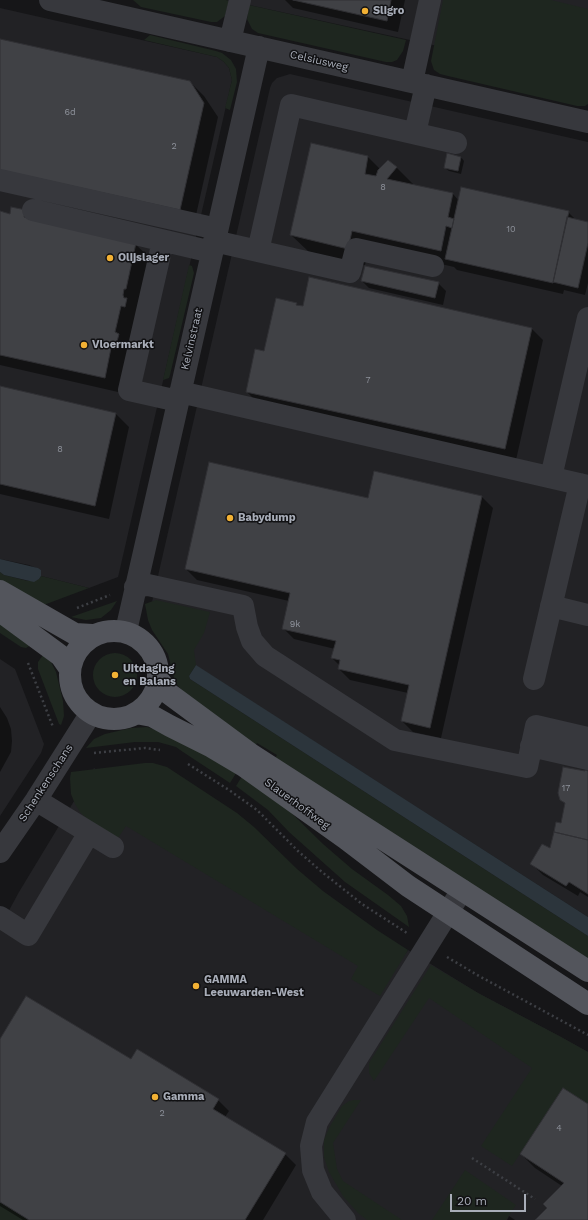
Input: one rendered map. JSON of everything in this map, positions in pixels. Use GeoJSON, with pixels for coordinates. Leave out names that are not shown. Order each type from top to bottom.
{"type":"FeatureCollection","features":[{"type":"Feature","properties":{"kind":"main road"},"geometry":{"type":"LineString","coordinates":[[0,591],[75,634],[92,635]]}},
{"type":"Feature","properties":{"kind":"main road"},"geometry":{"type":"LineString","coordinates":[[0,611],[61,656],[70,669]]}},
{"type":"Feature","properties":{"kind":"main road"},"geometry":{"type":"LineString","coordinates":[[103,631],[126,631],[140,639],[151,650],[157,664],[158,679],[156,689],[151,699],[136,713],[125,718],[102,718],[91,713],[81,705],[74,695],[70,682],[72,659],[77,650],[92,635],[103,631]]}},
{"type":"Feature","properties":{"kind":"main road","name":"Slauerhoffweg"},"geometry":{"type":"LineString","coordinates":[[158,679],[168,693],[252,755],[588,971]]}},
{"type":"Feature","properties":{"kind":"main road","name":"Slauerhoffweg"},"geometry":{"type":"LineString","coordinates":[[136,713],[152,716],[212,747],[244,766],[447,913],[588,1004]]}},
{"type":"Feature","properties":{"kind":"street","name":"Celsiusweg"},"geometry":{"type":"LineString","coordinates":[[50,0],[110,7],[230,41],[588,122]]}},
{"type":"Feature","properties":{"kind":"street"},"geometry":{"type":"LineString","coordinates":[[230,41],[240,0]]}},
{"type":"Feature","properties":{"kind":"street"},"geometry":{"type":"LineString","coordinates":[[415,133],[419,84],[430,0]]}},
{"type":"Feature","properties":{"kind":"street","name":"Kelvinstraat"},"geometry":{"type":"LineString","coordinates":[[126,631],[259,47]]}},
{"type":"Feature","properties":{"kind":"street"},"geometry":{"type":"LineString","coordinates":[[258,251],[291,105],[456,143]]}},
{"type":"Feature","properties":{"kind":"street"},"geometry":{"type":"LineString","coordinates":[[0,180],[214,241],[350,272],[356,248],[433,266]]}},
{"type":"Feature","properties":{"kind":"street"},"geometry":{"type":"LineString","coordinates":[[33,210],[163,241],[214,241]]}},
{"type":"Feature","properties":{"kind":"street"},"geometry":{"type":"LineString","coordinates":[[163,241],[129,390],[179,397],[490,463],[584,485],[551,606],[534,678]]}},
{"type":"Feature","properties":{"kind":"street"},"geometry":{"type":"LineString","coordinates":[[551,477],[588,318]]}},
{"type":"Feature","properties":{"kind":"street"},"geometry":{"type":"LineString","coordinates":[[135,588],[148,585],[243,606],[247,627],[252,641],[265,656],[395,740],[526,767],[536,726],[588,738]]}},
{"type":"Feature","properties":{"kind":"street"},"geometry":{"type":"LineString","coordinates":[[551,606],[588,615]]}},
{"type":"Feature","properties":{"kind":"street","name":"Schenkenschans"},"geometry":{"type":"LineString","coordinates":[[0,852],[36,800],[91,713]]}},
{"type":"Feature","properties":{"kind":"street"},"geometry":{"type":"LineString","coordinates":[[531,746],[588,759]]}},
{"type":"Feature","properties":{"kind":"street"},"geometry":{"type":"LineString","coordinates":[[36,800],[113,847]]}},
{"type":"Feature","properties":{"kind":"street"},"geometry":{"type":"LineString","coordinates":[[0,917],[28,935],[89,833]]}},
{"type":"Feature","properties":{"kind":"street"},"geometry":{"type":"LineString","coordinates":[[345,1220],[322,1192],[313,1170],[311,1146],[316,1122],[462,890]]}},
{"type":"Feature","properties":{"kind":"path"},"geometry":{"type":"LineString","coordinates":[[27,661],[58,738],[82,755],[145,748],[158,749],[162,751]]}},
{"type":"Feature","properties":{"kind":"path"},"geometry":{"type":"LineString","coordinates":[[186,762],[257,810],[299,852],[358,900],[395,926],[479,976],[588,1035]]}},
{"type":"Feature","properties":{"kind":"path"},"geometry":{"type":"LineString","coordinates":[[472,1158],[535,1199]]}},
{"type":"Feature","properties":{"kind":"shaded area"},"geometry":{"type":"Polygon","coordinates":[[[133,0],[229,1],[225,16],[217,22],[211,22],[141,7],[133,0]]]}},
{"type":"Feature","properties":{"kind":"shaded area"},"geometry":{"type":"Polygon","coordinates":[[[226,0],[588,0],[588,81],[433,45],[226,0]]]}},
{"type":"Feature","properties":{"kind":"shaded area"},"geometry":{"type":"Polygon","coordinates":[[[443,0],[551,0],[588,9],[588,104],[585,106],[577,106],[440,74],[434,70],[431,61],[443,0]]]}},
{"type":"Feature","properties":{"kind":"shaded area"},"geometry":{"type":"Polygon","coordinates":[[[249,5],[406,40],[403,51],[397,60],[386,62],[258,33],[252,29],[247,19],[249,5]]]}},
{"type":"Feature","properties":{"kind":"shaded area"},"geometry":{"type":"Polygon","coordinates":[[[0,8],[217,57],[229,68],[232,80],[118,577],[89,588],[41,576],[41,570],[29,565],[0,559],[0,8]]]}},
{"type":"Feature","properties":{"kind":"shaded area"},"geometry":{"type":"Polygon","coordinates":[[[150,35],[216,51],[222,53],[231,60],[236,69],[237,82],[230,110],[225,108],[232,80],[229,68],[224,62],[217,57],[144,40],[150,35]]]}},
{"type":"Feature","properties":{"kind":"shaded area"},"geometry":{"type":"Polygon","coordinates":[[[290,74],[588,142],[588,917],[195,665],[152,602],[270,88],[272,83],[277,78],[290,74]]]}},
{"type":"Feature","properties":{"kind":"shaded area"},"geometry":{"type":"Polygon","coordinates":[[[189,265],[192,266],[194,273],[170,375],[169,378],[163,380],[189,265]]]}},
{"type":"Feature","properties":{"kind":"shaded area"},"geometry":{"type":"Polygon","coordinates":[[[0,559],[38,568],[41,570],[41,576],[34,582],[4,575],[0,572],[0,559]]]}},
{"type":"Feature","properties":{"kind":"shaded area"},"geometry":{"type":"Polygon","coordinates":[[[0,572],[4,575],[28,581],[39,579],[41,576],[89,588],[41,606],[0,584],[0,572]]]}},
{"type":"Feature","properties":{"kind":"shaded area"},"geometry":{"type":"Polygon","coordinates":[[[156,600],[210,612],[204,633],[194,650],[196,665],[189,676],[190,679],[588,936],[588,963],[274,760],[277,755],[257,743],[254,748],[182,691],[175,682],[168,654],[152,630],[148,620],[145,604],[156,600]]]}},
{"type":"Feature","properties":{"kind":"shaded area"},"geometry":{"type":"Polygon","coordinates":[[[117,601],[111,610],[101,618],[86,620],[71,617],[117,601]]]}},
{"type":"Feature","properties":{"kind":"shaded area"},"geometry":{"type":"Polygon","coordinates":[[[0,620],[31,645],[26,648],[21,647],[0,633],[0,620]]]}},
{"type":"Feature","properties":{"kind":"shaded area"},"geometry":{"type":"Polygon","coordinates":[[[111,653],[119,653],[131,659],[137,671],[137,679],[131,691],[119,697],[111,697],[99,691],[93,679],[93,671],[99,659],[111,653]]]}},
{"type":"Feature","properties":{"kind":"shaded area"},"geometry":{"type":"Polygon","coordinates":[[[43,655],[51,662],[56,672],[63,701],[64,716],[61,725],[59,724],[38,669],[38,662],[43,655]]]}},
{"type":"Feature","properties":{"kind":"shaded area"},"geometry":{"type":"Polygon","coordinates":[[[0,659],[15,669],[44,744],[41,753],[0,816],[0,659]]]}},
{"type":"Feature","properties":{"kind":"shaded area"},"geometry":{"type":"Polygon","coordinates":[[[196,665],[588,917],[588,936],[190,679],[189,676],[196,665]]]}},
{"type":"Feature","properties":{"kind":"shaded area"},"geometry":{"type":"Polygon","coordinates":[[[147,727],[163,732],[238,770],[230,783],[176,747],[158,742],[135,742],[86,748],[94,739],[105,734],[131,728],[147,727]]]}},
{"type":"Feature","properties":{"kind":"shaded area"},"geometry":{"type":"Polygon","coordinates":[[[153,763],[167,767],[237,813],[323,891],[377,930],[408,950],[380,996],[351,979],[358,966],[126,826],[118,838],[88,820],[80,812],[71,794],[71,772],[153,763]]]}},
{"type":"Feature","properties":{"kind":"shaded area"},"geometry":{"type":"Polygon","coordinates":[[[94,768],[405,954],[408,950],[478,993],[588,1052],[588,1220],[0,1220],[0,927],[19,892],[94,768]]]}},
{"type":"Feature","properties":{"kind":"shaded area"},"geometry":{"type":"Polygon","coordinates":[[[244,773],[270,792],[323,844],[352,869],[401,906],[407,916],[409,927],[345,882],[289,832],[268,810],[236,786],[244,773]]]}},
{"type":"Feature","properties":{"kind":"shaded area"},"geometry":{"type":"Polygon","coordinates":[[[431,965],[478,993],[588,1052],[588,1104],[563,1088],[512,1166],[481,1146],[532,1068],[429,998],[374,1081],[369,1073],[369,1063],[431,965]]]}},
{"type":"Feature","properties":{"kind":"shaded area"},"geometry":{"type":"Polygon","coordinates":[[[361,1100],[333,1143],[337,1169],[343,1181],[402,1220],[367,1220],[358,1213],[343,1196],[329,1172],[324,1157],[324,1140],[342,1106],[349,1101],[361,1100]]]}},
{"type":"Feature","properties":{"kind":"shaded area"},"geometry":{"type":"Polygon","coordinates":[[[465,1170],[516,1205],[506,1220],[432,1220],[465,1170]]]}},
{"type":"Feature","properties":{"kind":"shaded area"},"geometry":{"type":"Polygon","coordinates":[[[0,1202],[29,1220],[0,1220],[0,1202]]]}},
{"type":"Feature","properties":{"kind":"building","name":"Sligro"},"geometry":{"type":"Polygon","coordinates":[[[293,0],[391,0],[387,21],[293,0]]]}},
{"type":"Feature","properties":{"kind":"building"},"geometry":{"type":"Polygon","coordinates":[[[0,39],[190,81],[204,103],[180,210],[0,170],[0,39]]]}},
{"type":"Feature","properties":{"kind":"building"},"geometry":{"type":"Polygon","coordinates":[[[311,143],[368,156],[365,174],[376,176],[378,170],[388,160],[397,167],[387,179],[453,193],[448,217],[454,219],[452,228],[446,226],[441,251],[352,231],[348,249],[290,235],[311,143]]]}},
{"type":"Feature","properties":{"kind":"building"},"geometry":{"type":"Polygon","coordinates":[[[447,153],[461,157],[458,171],[444,168],[447,153]]]}},
{"type":"Feature","properties":{"kind":"building"},"geometry":{"type":"Polygon","coordinates":[[[461,187],[569,211],[553,283],[445,259],[461,187]]]}},
{"type":"Feature","properties":{"kind":"building"},"geometry":{"type":"Polygon","coordinates":[[[11,207],[26,210],[24,217],[136,243],[126,289],[124,289],[124,298],[127,298],[125,307],[121,306],[115,332],[119,334],[115,349],[111,348],[105,378],[0,355],[0,211],[10,214],[11,207]]]}},
{"type":"Feature","properties":{"kind":"building"},"geometry":{"type":"Polygon","coordinates":[[[567,217],[588,222],[588,243],[578,288],[553,282],[567,217]]]}},
{"type":"Feature","properties":{"kind":"building"},"geometry":{"type":"Polygon","coordinates":[[[365,266],[439,282],[435,298],[361,281],[365,266]]]}},
{"type":"Feature","properties":{"kind":"building"},"geometry":{"type":"Polygon","coordinates":[[[309,277],[532,328],[505,449],[246,392],[255,349],[264,351],[276,298],[303,306],[309,277]]]}},
{"type":"Feature","properties":{"kind":"building"},"geometry":{"type":"Polygon","coordinates":[[[0,386],[116,413],[95,506],[0,484],[0,386]]]}},
{"type":"Feature","properties":{"kind":"building"},"geometry":{"type":"Polygon","coordinates":[[[209,462],[368,498],[374,471],[482,496],[430,728],[401,721],[409,685],[338,669],[340,660],[331,658],[336,641],[282,629],[290,593],[185,569],[209,462]]]}},
{"type":"Feature","properties":{"kind":"building"},"geometry":{"type":"Polygon","coordinates":[[[563,767],[588,771],[588,840],[554,832],[556,822],[561,823],[565,803],[560,800],[558,793],[563,767]]]}},
{"type":"Feature","properties":{"kind":"building"},"geometry":{"type":"Polygon","coordinates":[[[554,832],[588,840],[588,894],[569,882],[566,886],[530,864],[542,844],[550,848],[554,832]]]}},
{"type":"Feature","properties":{"kind":"building"},"geometry":{"type":"Polygon","coordinates":[[[26,996],[131,1059],[137,1049],[219,1099],[213,1109],[286,1153],[245,1220],[29,1220],[0,1202],[0,1039],[26,996]]]}},
{"type":"Feature","properties":{"kind":"building"},"geometry":{"type":"Polygon","coordinates":[[[563,1088],[588,1104],[588,1220],[535,1220],[547,1208],[543,1204],[564,1183],[520,1154],[563,1088]]]}},
{"type":"Feature","properties":{"kind":"place","name":"Sligro"},"geometry":{"type":"Point","coordinates":[365,11]}},
{"type":"Feature","properties":{"kind":"place","name":"Olijslager"},"geometry":{"type":"Point","coordinates":[110,258]}},
{"type":"Feature","properties":{"kind":"place","name":"Vloermarkt"},"geometry":{"type":"Point","coordinates":[84,345]}},
{"type":"Feature","properties":{"kind":"place","name":"Babydump"},"geometry":{"type":"Point","coordinates":[230,518]}},
{"type":"Feature","properties":{"kind":"place","name":"Uitdaging en Balans"},"geometry":{"type":"Point","coordinates":[115,675]}},
{"type":"Feature","properties":{"kind":"place","name":"GAMMA Leeuwarden-West"},"geometry":{"type":"Point","coordinates":[196,986]}},
{"type":"Feature","properties":{"kind":"place","name":"Gamma"},"geometry":{"type":"Point","coordinates":[155,1097]}}]}
